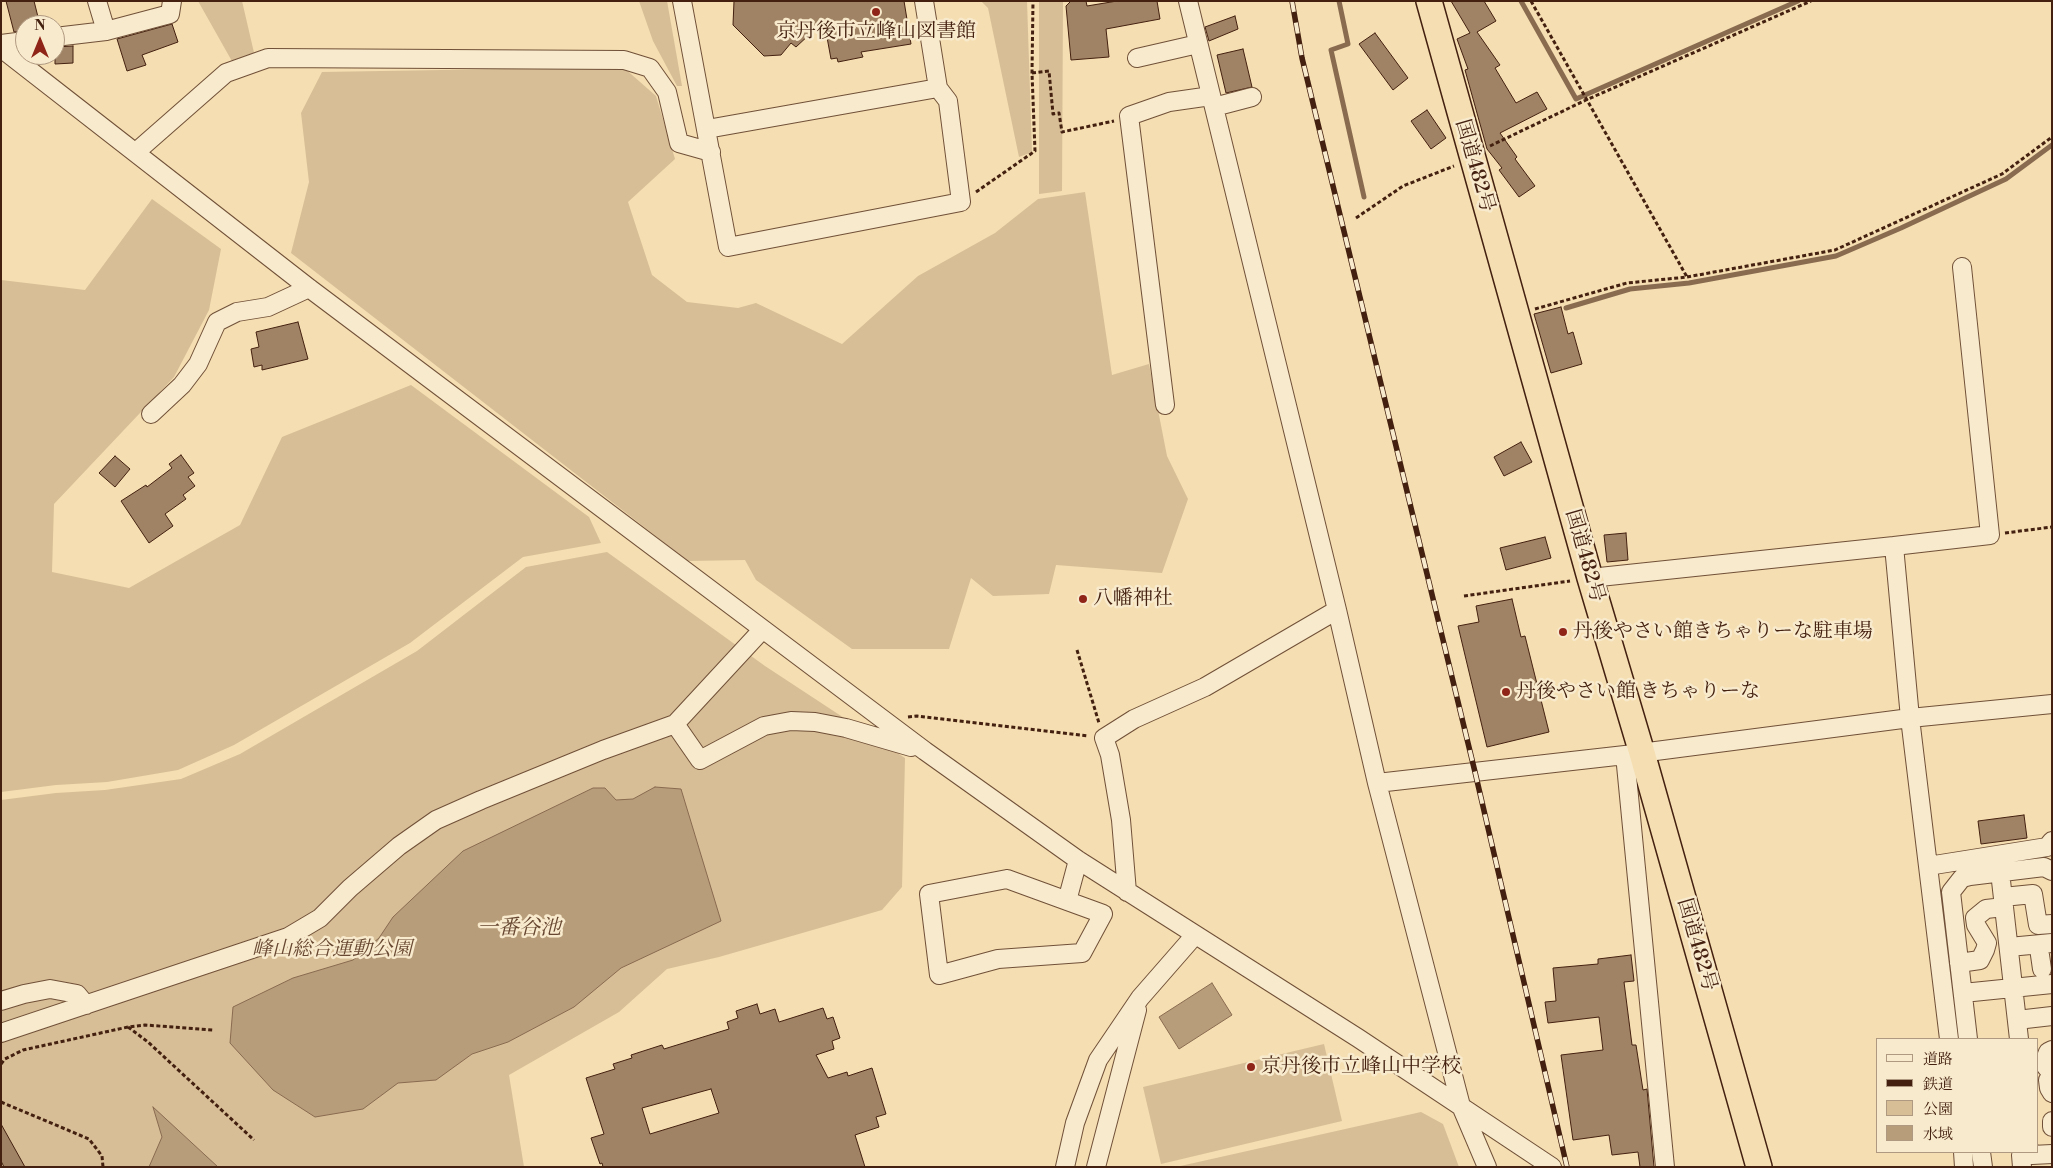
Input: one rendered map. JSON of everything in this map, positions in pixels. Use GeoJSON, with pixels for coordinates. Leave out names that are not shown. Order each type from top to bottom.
{"type":"FeatureCollection","features":[{"type":"Feature","properties":{"kind":"highway","name":"国道482号"},"geometry":{"type":"LineString","coordinates":[[1429,1],[1590,578],[1633,754],[1759,1167]]}},
{"type":"Feature","properties":{"kind":"street"},"geometry":{"type":"LineString","coordinates":[[97,1],[106,31]]}},
{"type":"Feature","properties":{"kind":"street"},"geometry":{"type":"LineString","coordinates":[[65,36],[106,31],[170,14],[172,1]]}},
{"type":"Feature","properties":{"kind":"street"},"geometry":{"type":"LineString","coordinates":[[682,1],[728,247],[961,202],[948,101],[938,88],[924,1]]}},
{"type":"Feature","properties":{"kind":"street"},"geometry":{"type":"LineString","coordinates":[[1188,1],[1337,610],[1377,783],[1461,1106],[1487,1167]]}},
{"type":"Feature","properties":{"kind":"street"},"geometry":{"type":"LineString","coordinates":[[1,44],[15,42]]}},
{"type":"Feature","properties":{"kind":"street"},"geometry":{"type":"LineString","coordinates":[[1137,58],[1198,44]]}},
{"type":"Feature","properties":{"kind":"street"},"geometry":{"type":"LineString","coordinates":[[1,48],[309,288],[882,720],[1078,860],[1358,1038],[1552,1167]]}},
{"type":"Feature","properties":{"kind":"street"},"geometry":{"type":"LineString","coordinates":[[136,152],[226,73],[268,58],[624,60],[650,68],[668,92],[679,143],[711,152]]}},
{"type":"Feature","properties":{"kind":"street"},"geometry":{"type":"LineString","coordinates":[[706,129],[938,88]]}},
{"type":"Feature","properties":{"kind":"street"},"geometry":{"type":"LineString","coordinates":[[1166,405],[1129,116],[1169,102],[1213,101],[1252,96]]}},
{"type":"Feature","properties":{"kind":"street"},"geometry":{"type":"LineString","coordinates":[[1590,578],[1990,535],[1962,267]]}},
{"type":"Feature","properties":{"kind":"street"},"geometry":{"type":"LineString","coordinates":[[151,414],[182,386],[198,364],[217,322],[237,312],[268,307],[309,288]]}},
{"type":"Feature","properties":{"kind":"street"},"geometry":{"type":"LineString","coordinates":[[1894,546],[1910,718],[1949,1038]]}},
{"type":"Feature","properties":{"kind":"street"},"geometry":{"type":"LineString","coordinates":[[1127,892],[1121,820],[1110,755],[1104,738],[1134,719],[1205,687],[1337,610]]}},
{"type":"Feature","properties":{"kind":"street"},"geometry":{"type":"LineString","coordinates":[[1,1033],[288,937],[320,918],[350,888],[399,846],[436,820],[603,750],[675,724],[762,630]]}},
{"type":"Feature","properties":{"kind":"street"},"geometry":{"type":"LineString","coordinates":[[1377,783],[1633,754],[1910,718],[2052,704]]}},
{"type":"Feature","properties":{"kind":"street"},"geometry":{"type":"LineString","coordinates":[[675,724],[700,760],[764,726],[791,721],[815,722],[846,728],[925,751]]}},
{"type":"Feature","properties":{"kind":"street"},"geometry":{"type":"LineString","coordinates":[[1633,754],[1665,1167]]}},
{"type":"Feature","properties":{"kind":"street"},"geometry":{"type":"LineString","coordinates":[[1928,866],[2050,845]]}},
{"type":"Feature","properties":{"kind":"street"},"geometry":{"type":"LineString","coordinates":[[1067,901],[1078,860]]}},
{"type":"Feature","properties":{"kind":"street"},"geometry":{"type":"LineString","coordinates":[[1968,1038],[1951,892],[1962,878],[2044,867],[2052,872]]}},
{"type":"Feature","properties":{"kind":"street"},"geometry":{"type":"LineString","coordinates":[[2000,872],[2019,1038]]}},
{"type":"Feature","properties":{"kind":"street"},"geometry":{"type":"LineString","coordinates":[[1007,879],[1067,901],[1104,914],[1082,953],[998,959],[939,975],[929,894],[1007,879]]}},
{"type":"Feature","properties":{"kind":"street"},"geometry":{"type":"LineString","coordinates":[[1959,963],[1980,960],[1987,942],[1976,925],[1976,918],[1986,910],[2003,902],[2033,894],[2038,925],[2052,924]]}},
{"type":"Feature","properties":{"kind":"street"},"geometry":{"type":"LineString","coordinates":[[1065,1167],[1075,1123],[1098,1060],[1140,998],[1195,935]]}},
{"type":"Feature","properties":{"kind":"street"},"geometry":{"type":"LineString","coordinates":[[2009,953],[2047,961]]}},
{"type":"Feature","properties":{"kind":"street"},"geometry":{"type":"LineString","coordinates":[[1963,993],[2013,987],[2047,961]]}},
{"type":"Feature","properties":{"kind":"street"},"geometry":{"type":"LineString","coordinates":[[1,1001],[50,989],[77,994],[86,1005]]}},
{"type":"Feature","properties":{"kind":"street"},"geometry":{"type":"LineString","coordinates":[[1096,1167],[1140,998]]}},
{"type":"Feature","properties":{"kind":"street"},"geometry":{"type":"LineString","coordinates":[[2017,1020],[2050,1012]]}},
{"type":"Feature","properties":{"kind":"street"},"geometry":{"type":"LineString","coordinates":[[2052,1050],[2048,1052],[2045,1060],[2046,1067],[2052,1073],[2048,1080],[2052,1093]]}},
{"type":"Feature","properties":{"kind":"street"},"geometry":{"type":"LineString","coordinates":[[2052,1121],[2052,1127]]}},
{"type":"Feature","properties":{"kind":"street"},"geometry":{"type":"LineString","coordinates":[[1963,1153],[1964,1167]]}},
{"type":"Feature","properties":{"kind":"street"},"geometry":{"type":"LineString","coordinates":[[1981,1153],[1983,1167]]}},
{"type":"Feature","properties":{"kind":"street"},"geometry":{"type":"LineString","coordinates":[[2029,1158],[2052,1154]]}},
{"type":"Feature","properties":{"kind":"path"},"geometry":{"type":"LineString","coordinates":[[961,202],[1035,151],[1032,1]]}},
{"type":"Feature","properties":{"kind":"path"},"geometry":{"type":"LineString","coordinates":[[1531,1],[1687,277]]}},
{"type":"Feature","properties":{"kind":"path"},"geometry":{"type":"LineString","coordinates":[[1356,218],[1403,186],[1449,168],[1586,100],[1811,1]]}},
{"type":"Feature","properties":{"kind":"path"},"geometry":{"type":"LineString","coordinates":[[1032,73],[1049,71],[1053,114],[1059,113],[1062,132],[1100,125],[1129,116]]}},
{"type":"Feature","properties":{"kind":"path"},"geometry":{"type":"LineString","coordinates":[[1516,314],[1627,283],[1687,277],[1835,250],[2002,174],[2052,137]]}},
{"type":"Feature","properties":{"kind":"path"},"geometry":{"type":"LineString","coordinates":[[1990,535],[2052,527]]}},
{"type":"Feature","properties":{"kind":"path"},"geometry":{"type":"LineString","coordinates":[[1464,596],[1590,578]]}},
{"type":"Feature","properties":{"kind":"path"},"geometry":{"type":"LineString","coordinates":[[882,720],[918,716],[1104,738],[1077,650]]}},
{"type":"Feature","properties":{"kind":"path"},"geometry":{"type":"LineString","coordinates":[[1,1064],[5,1059],[23,1050],[128,1027],[145,1025],[213,1030]]}},
{"type":"Feature","properties":{"kind":"path"},"geometry":{"type":"LineString","coordinates":[[128,1027],[148,1042],[254,1140]]}},
{"type":"Feature","properties":{"kind":"path"},"geometry":{"type":"LineString","coordinates":[[1,1102],[89,1139],[102,1156],[103,1167]]}},
{"type":"Feature","properties":{"kind":"green space"},"geometry":{"type":"Polygon","coordinates":[[[198,1],[242,1],[255,57],[233,63],[198,1]]]}},
{"type":"Feature","properties":{"kind":"green space"},"geometry":{"type":"Polygon","coordinates":[[[639,1],[667,1],[682,86],[677,86],[653,41],[639,1]]]}},
{"type":"Feature","properties":{"kind":"green space"},"geometry":{"type":"Polygon","coordinates":[[[981,1],[1027,1],[1032,152],[1019,157],[988,8],[981,1]]]}},
{"type":"Feature","properties":{"kind":"green space"},"geometry":{"type":"Polygon","coordinates":[[[1039,1],[1063,1],[1062,191],[1039,194],[1039,1]]]}},
{"type":"Feature","properties":{"kind":"green space"},"geometry":{"type":"Polygon","coordinates":[[[623,67],[656,96],[675,159],[628,202],[652,275],[687,302],[738,308],[756,303],[842,344],[918,276],[995,233],[1038,199],[1085,192],[1112,375],[1149,364],[1167,456],[1188,499],[1162,573],[1056,565],[1049,594],[993,596],[971,578],[949,649],[852,649],[756,580],[745,560],[688,561],[291,253],[309,182],[301,113],[322,72],[623,67]]]}},
{"type":"Feature","properties":{"kind":"green space"},"geometry":{"type":"Polygon","coordinates":[[[152,199],[221,249],[209,310],[174,377],[54,504],[52,572],[129,588],[240,525],[282,437],[411,385],[589,517],[601,543],[523,557],[410,643],[234,745],[178,770],[107,782],[56,785],[1,792],[1,280],[85,290],[152,199]]]}},
{"type":"Feature","properties":{"kind":"green space","name":"峰山総合運動公園"},"geometry":{"type":"Polygon","coordinates":[[[607,552],[765,666],[905,758],[902,887],[882,910],[719,957],[667,969],[619,1012],[509,1075],[524,1167],[1,1167],[1,800],[56,793],[105,790],[181,779],[240,754],[417,651],[526,567],[607,552]]]}},
{"type":"Feature","properties":{"kind":"green space"},"geometry":{"type":"Polygon","coordinates":[[[1324,1044],[1342,1121],[1161,1164],[1143,1087],[1324,1044]]]}},
{"type":"Feature","properties":{"kind":"green space"},"geometry":{"type":"Polygon","coordinates":[[[1421,1112],[1443,1124],[1459,1167],[1176,1167],[1421,1112]]]}},
{"type":"Feature","properties":{"kind":"water","name":"一番谷池"},"geometry":{"type":"Polygon","coordinates":[[[655,787],[681,789],[721,921],[621,968],[574,1007],[508,1042],[472,1054],[436,1080],[398,1083],[363,1109],[315,1117],[273,1090],[230,1043],[233,1007],[293,978],[353,960],[379,938],[393,917],[463,851],[593,788],[605,788],[616,800],[633,799],[655,787]]]}},
{"type":"Feature","properties":{"kind":"water"},"geometry":{"type":"Polygon","coordinates":[[[1212,983],[1232,1015],[1179,1049],[1159,1017],[1212,983]]]}},
{"type":"Feature","properties":{"kind":"water"},"geometry":{"type":"Polygon","coordinates":[[[153,1107],[218,1167],[149,1167],[162,1137],[153,1107]]]}},
{"type":"Feature","properties":{"kind":"building"},"geometry":{"type":"Polygon","coordinates":[[[6,1],[34,1],[38,15],[15,15],[14,32],[6,1]]]}},
{"type":"Feature","properties":{"kind":"building"},"geometry":{"type":"Polygon","coordinates":[[[734,1],[904,1],[911,44],[861,52],[863,57],[838,62],[837,58],[831,59],[824,21],[796,47],[791,43],[781,55],[764,56],[733,25],[734,1]]]}},
{"type":"Feature","properties":{"kind":"building"},"geometry":{"type":"Polygon","coordinates":[[[1071,1],[1086,1],[1087,6],[1117,1],[1157,1],[1160,19],[1106,29],[1109,57],[1071,60],[1066,6],[1071,1]]]}},
{"type":"Feature","properties":{"kind":"building"},"geometry":{"type":"Polygon","coordinates":[[[1451,1],[1484,1],[1496,21],[1477,32],[1500,65],[1495,68],[1516,103],[1537,92],[1547,109],[1500,133],[1517,157],[1515,159],[1535,186],[1519,197],[1499,170],[1502,168],[1487,149],[1465,70],[1468,69],[1457,39],[1470,33],[1451,1]]]}},
{"type":"Feature","properties":{"kind":"building"},"geometry":{"type":"Polygon","coordinates":[[[1235,16],[1238,29],[1209,41],[1205,27],[1235,16]]]}},
{"type":"Feature","properties":{"kind":"building"},"geometry":{"type":"Polygon","coordinates":[[[172,24],[178,42],[142,55],[146,65],[127,71],[117,39],[172,24]]]}},
{"type":"Feature","properties":{"kind":"building"},"geometry":{"type":"Polygon","coordinates":[[[1375,33],[1408,78],[1393,90],[1359,44],[1375,33]]]}},
{"type":"Feature","properties":{"kind":"building"},"geometry":{"type":"Polygon","coordinates":[[[65,46],[73,46],[73,63],[65,63],[65,46]]]}},
{"type":"Feature","properties":{"kind":"building"},"geometry":{"type":"Polygon","coordinates":[[[1243,49],[1252,87],[1226,93],[1217,55],[1243,49]]]}},
{"type":"Feature","properties":{"kind":"building"},"geometry":{"type":"Polygon","coordinates":[[[1427,110],[1446,138],[1431,149],[1411,121],[1427,110]]]}},
{"type":"Feature","properties":{"kind":"building"},"geometry":{"type":"Polygon","coordinates":[[[1561,307],[1568,334],[1573,332],[1582,364],[1551,373],[1534,314],[1561,307]]]}},
{"type":"Feature","properties":{"kind":"building"},"geometry":{"type":"Polygon","coordinates":[[[298,322],[308,359],[262,370],[262,365],[254,367],[251,349],[259,347],[256,332],[298,322]]]}},
{"type":"Feature","properties":{"kind":"building"},"geometry":{"type":"Polygon","coordinates":[[[1521,442],[1532,462],[1504,476],[1494,457],[1521,442]]]}},
{"type":"Feature","properties":{"kind":"building"},"geometry":{"type":"Polygon","coordinates":[[[181,455],[194,473],[188,477],[195,486],[183,495],[186,499],[165,514],[173,526],[149,543],[121,501],[146,485],[147,487],[172,468],[169,464],[181,455]]]}},
{"type":"Feature","properties":{"kind":"building"},"geometry":{"type":"Polygon","coordinates":[[[115,456],[130,469],[115,487],[99,473],[115,456]]]}},
{"type":"Feature","properties":{"kind":"building"},"geometry":{"type":"Polygon","coordinates":[[[1626,533],[1628,560],[1607,562],[1604,535],[1626,533]]]}},
{"type":"Feature","properties":{"kind":"building"},"geometry":{"type":"Polygon","coordinates":[[[1545,537],[1551,558],[1506,570],[1500,548],[1545,537]]]}},
{"type":"Feature","properties":{"kind":"building","name":"丹後やさい館 きちゃりーな"},"geometry":{"type":"Polygon","coordinates":[[[1512,599],[1521,637],[1525,636],[1549,732],[1487,747],[1458,626],[1479,622],[1476,606],[1512,599]]]}},
{"type":"Feature","properties":{"kind":"building"},"geometry":{"type":"Polygon","coordinates":[[[2024,815],[2027,838],[1981,844],[1978,821],[2024,815]]]}},
{"type":"Feature","properties":{"kind":"building"},"geometry":{"type":"Polygon","coordinates":[[[1631,955],[1634,981],[1624,982],[1632,1045],[1636,1045],[1643,1090],[1647,1089],[1654,1167],[1640,1167],[1638,1152],[1612,1155],[1609,1135],[1573,1140],[1561,1055],[1603,1050],[1599,1017],[1548,1023],[1545,1002],[1556,1001],[1553,968],[1598,964],[1598,959],[1631,955]]]}},
{"type":"Feature","properties":{"kind":"building"},"geometry":{"type":"Polygon","coordinates":[[[757,1004],[760,1014],[775,1009],[779,1022],[823,1008],[827,1019],[833,1017],[840,1038],[832,1041],[834,1049],[816,1055],[828,1078],[847,1072],[848,1076],[872,1068],[886,1114],[876,1117],[879,1127],[855,1135],[865,1167],[603,1167],[602,1163],[600,1164],[591,1138],[604,1134],[586,1078],[615,1069],[613,1064],[632,1058],[631,1055],[662,1045],[664,1049],[729,1029],[727,1022],[738,1018],[736,1011],[757,1004]],[[711,1089],[642,1108],[650,1134],[719,1113],[711,1089]]]}},
{"type":"Feature","properties":{"kind":"building"},"geometry":{"type":"Polygon","coordinates":[[[1,1124],[25,1167],[4,1167],[1,1161],[1,1124]]]}},
{"type":"Feature","properties":{"kind":"waterway"},"geometry":{"type":"LineString","coordinates":[[1339,1],[1348,44],[1331,50],[1364,197]]}},
{"type":"Feature","properties":{"kind":"waterway"},"geometry":{"type":"LineString","coordinates":[[1521,1],[1576,99],[1798,1]]}},
{"type":"Feature","properties":{"kind":"waterway"},"geometry":{"type":"LineString","coordinates":[[1566,308],[1630,289],[1689,283],[1836,256],[2006,179],[2052,145]]}},
{"type":"Feature","properties":{"kind":"railway"},"geometry":{"type":"LineString","coordinates":[[1292,1],[1302,58],[1475,772],[1567,1167]]}},
{"type":"Feature","properties":{"kind":"place","name":"京丹後市立峰山図書館"},"geometry":{"type":"Point","coordinates":[876,12]}},
{"type":"Feature","properties":{"kind":"place","name":"八幡神社"},"geometry":{"type":"Point","coordinates":[1083,599]}},
{"type":"Feature","properties":{"kind":"place","name":"丹後やさい館きちゃりーな駐車場"},"geometry":{"type":"Point","coordinates":[1563,632]}},
{"type":"Feature","properties":{"kind":"place","name":"丹後やさい館 きちゃりーな"},"geometry":{"type":"Point","coordinates":[1506,692]}},
{"type":"Feature","properties":{"kind":"place","name":"京丹後市立峰山中学校"},"geometry":{"type":"Point","coordinates":[1251,1067]}}]}
